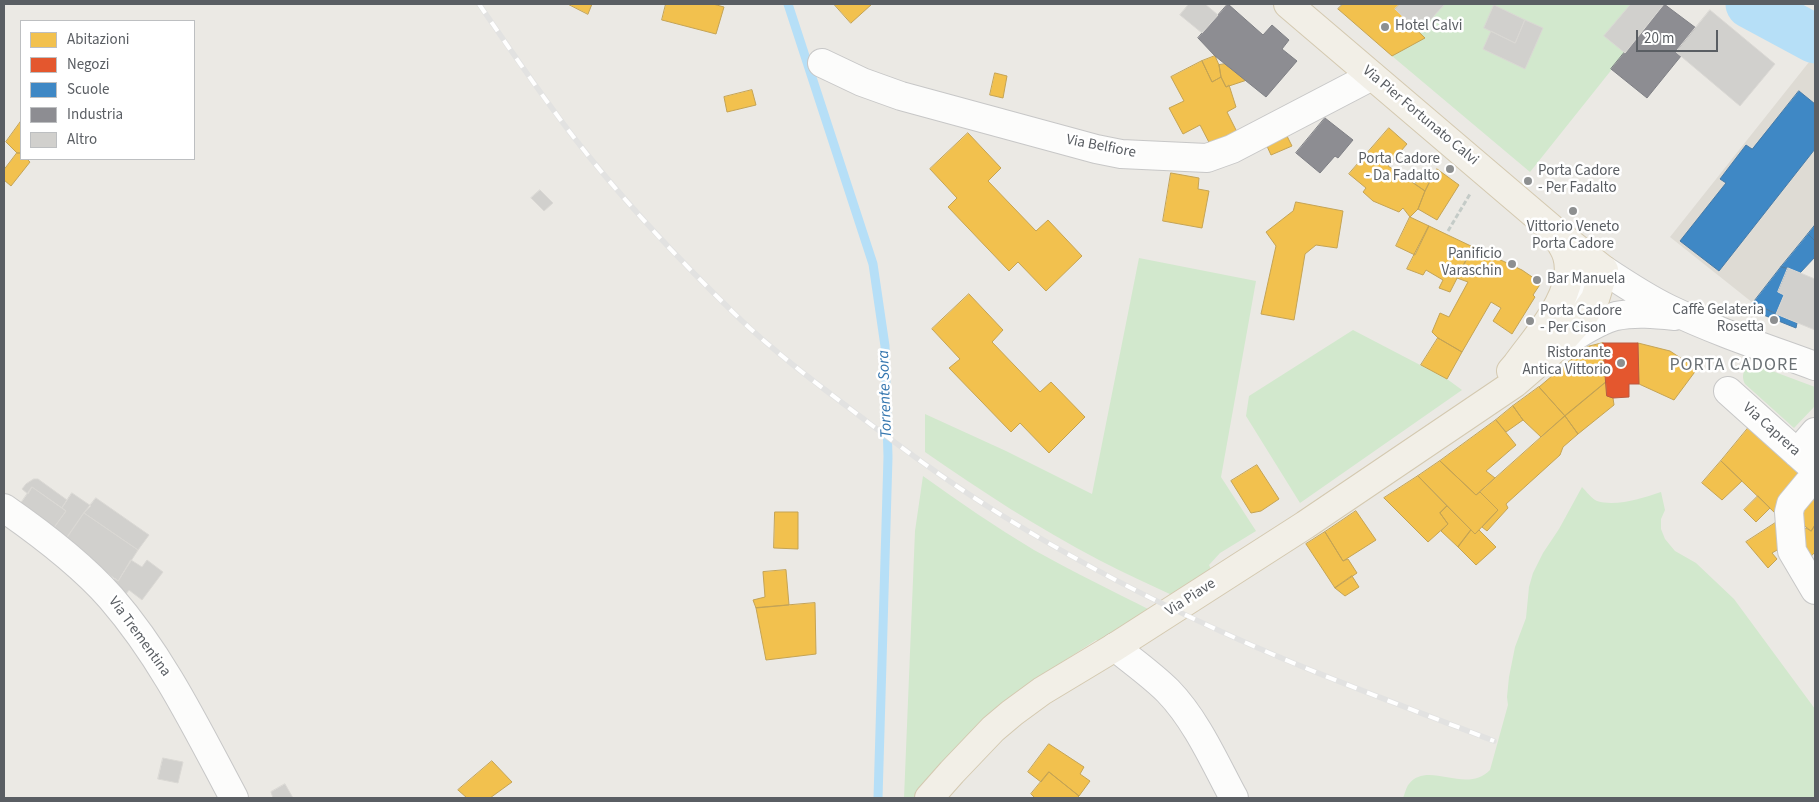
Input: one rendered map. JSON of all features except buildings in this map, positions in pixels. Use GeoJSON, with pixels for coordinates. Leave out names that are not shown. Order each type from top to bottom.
{"type":"FeatureCollection","features":[{"type":"Feature","properties":{"kind":"main road","name":"Via Pier Fortunato Calvi"},"geometry":{"type":"LineString","coordinates":[[1288,4],[1552,229],[1604,270]]}},
{"type":"Feature","properties":{"kind":"main road"},"geometry":{"type":"LineString","coordinates":[[1552,229],[1567,254],[1569,271],[1566,288],[1555,311]]}},
{"type":"Feature","properties":{"kind":"main road","name":"Via Piave"},"geometry":{"type":"LineString","coordinates":[[929,798],[973,750],[1012,713],[1042,691],[1115,647],[1305,525],[1515,383],[1552,351],[1580,320],[1595,299],[1604,270]]}},
{"type":"Feature","properties":{"kind":"main road","name":"Via Piave"},"geometry":{"type":"LineString","coordinates":[[1467,414],[1517,364],[1555,311]]}},
{"type":"Feature","properties":{"kind":"street","name":"Via Belfiore"},"geometry":{"type":"LineString","coordinates":[[822,63],[862,82],[901,96],[1096,149],[1121,154],[1207,158],[1232,149],[1372,76]]}},
{"type":"Feature","properties":{"kind":"street","name":"Via Piave"},"geometry":{"type":"LineString","coordinates":[[1555,311],[1566,297],[1580,285],[1604,270]]}},
{"type":"Feature","properties":{"kind":"street"},"geometry":{"type":"LineString","coordinates":[[1604,270],[1635,290],[1686,317],[1815,366]]}},
{"type":"Feature","properties":{"kind":"street"},"geometry":{"type":"LineString","coordinates":[[1552,351],[1593,325],[1616,316],[1645,313],[1686,317]]}},
{"type":"Feature","properties":{"kind":"street","name":"Via Caprera"},"geometry":{"type":"LineString","coordinates":[[1728,391],[1806,461]]}},
{"type":"Feature","properties":{"kind":"street"},"geometry":{"type":"LineString","coordinates":[[1806,461],[1815,432]]}},
{"type":"Feature","properties":{"kind":"street"},"geometry":{"type":"LineString","coordinates":[[1815,474],[1791,504],[1789,512],[1792,551],[1815,590]]}},
{"type":"Feature","properties":{"kind":"street","name":"Via Trementina"},"geometry":{"type":"LineString","coordinates":[[4,508],[78,565],[110,597],[140,634],[174,686],[234,798]]}},
{"type":"Feature","properties":{"kind":"street"},"geometry":{"type":"LineString","coordinates":[[1115,647],[1168,692],[1198,733],[1234,798]]}},
{"type":"Feature","properties":{"kind":"path"},"geometry":{"type":"LineString","coordinates":[[1448,230],[1471,192]]}},
{"type":"Feature","properties":{"kind":"shaded area"},"geometry":{"type":"Polygon","coordinates":[[[1813,57],[1815,59],[1815,225],[1753,303],[1670,237],[1813,57]]]}},
{"type":"Feature","properties":{"kind":"green space"},"geometry":{"type":"Polygon","coordinates":[[[1445,4],[1664,4],[1530,172],[1392,56],[1424,37],[1419,32],[1445,4]]]}},
{"type":"Feature","properties":{"kind":"green space"},"geometry":{"type":"Polygon","coordinates":[[[1139,258],[1256,281],[1221,477],[1256,531],[1220,553],[1209,565],[1212,571],[1174,596],[1076,548],[989,495],[925,452],[925,414],[1006,451],[1092,494],[1139,258]]]}},
{"type":"Feature","properties":{"kind":"green space"},"geometry":{"type":"Polygon","coordinates":[[[1353,330],[1447,379],[1462,390],[1300,503],[1246,416],[1249,396],[1353,330]]]}},
{"type":"Feature","properties":{"kind":"green space"},"geometry":{"type":"Polygon","coordinates":[[[1756,365],[1815,387],[1815,406],[1794,428],[1745,384],[1744,371],[1756,365]]]}},
{"type":"Feature","properties":{"kind":"green space"},"geometry":{"type":"Polygon","coordinates":[[[923,476],[1034,550],[1152,611],[1105,643],[1096,640],[1018,691],[993,711],[916,798],[904,798],[915,531],[923,476]]]}},
{"type":"Feature","properties":{"kind":"green space"},"geometry":{"type":"Polygon","coordinates":[[[1582,487],[1595,500],[1604,503],[1629,501],[1661,492],[1665,510],[1661,519],[1661,529],[1665,539],[1675,551],[1696,563],[1734,599],[1815,709],[1815,798],[1403,798],[1408,785],[1417,778],[1426,775],[1470,779],[1480,777],[1490,770],[1508,705],[1509,677],[1515,647],[1526,618],[1529,587],[1533,573],[1582,487]]]}},
{"type":"Feature","properties":{"kind":"waterway","name":"Torrente Sora"},"geometry":{"type":"LineString","coordinates":[[788,4],[873,264],[885,346],[888,457],[878,798]]}},
{"type":"Feature","properties":{"kind":"waterway"},"geometry":{"type":"LineString","coordinates":[[1750,4],[1815,39]]}},
{"type":"Feature","properties":{"kind":"railway"},"geometry":{"type":"LineString","coordinates":[[479,4],[536,86],[611,184],[696,276],[770,346],[913,456],[1031,533],[1115,580],[1173,609],[1296,664],[1494,741]]}},
{"type":"Feature","properties":{"kind":"place","name":"Hotel Calvi"},"geometry":{"type":"Point","coordinates":[1385,27]}},
{"type":"Feature","properties":{"kind":"place","name":"Porta Cadore - Da Fadalto"},"geometry":{"type":"Point","coordinates":[1450,169]}},
{"type":"Feature","properties":{"kind":"place","name":"Porta Cadore - Per Fadalto"},"geometry":{"type":"Point","coordinates":[1528,181]}},
{"type":"Feature","properties":{"kind":"place","name":"Vittorio Veneto Porta Cadore"},"geometry":{"type":"Point","coordinates":[1573,211]}},
{"type":"Feature","properties":{"kind":"place","name":"Panificio Varaschin"},"geometry":{"type":"Point","coordinates":[1512,264]}},
{"type":"Feature","properties":{"kind":"place","name":"Bar Manuela"},"geometry":{"type":"Point","coordinates":[1537,280]}},
{"type":"Feature","properties":{"kind":"place","name":"Caffè Gelateria Rosetta"},"geometry":{"type":"Point","coordinates":[1774,320]}},
{"type":"Feature","properties":{"kind":"place","name":"Porta Cadore - Per Cison"},"geometry":{"type":"Point","coordinates":[1530,321]}},
{"type":"Feature","properties":{"kind":"place","name":"Ristorante Antica Vittorio"},"geometry":{"type":"Point","coordinates":[1621,363]}},
{"type":"Feature","properties":{"kind":"district","name":"PORTA CADORE"},"geometry":{"type":"Point","coordinates":[1734,366]}}]}
